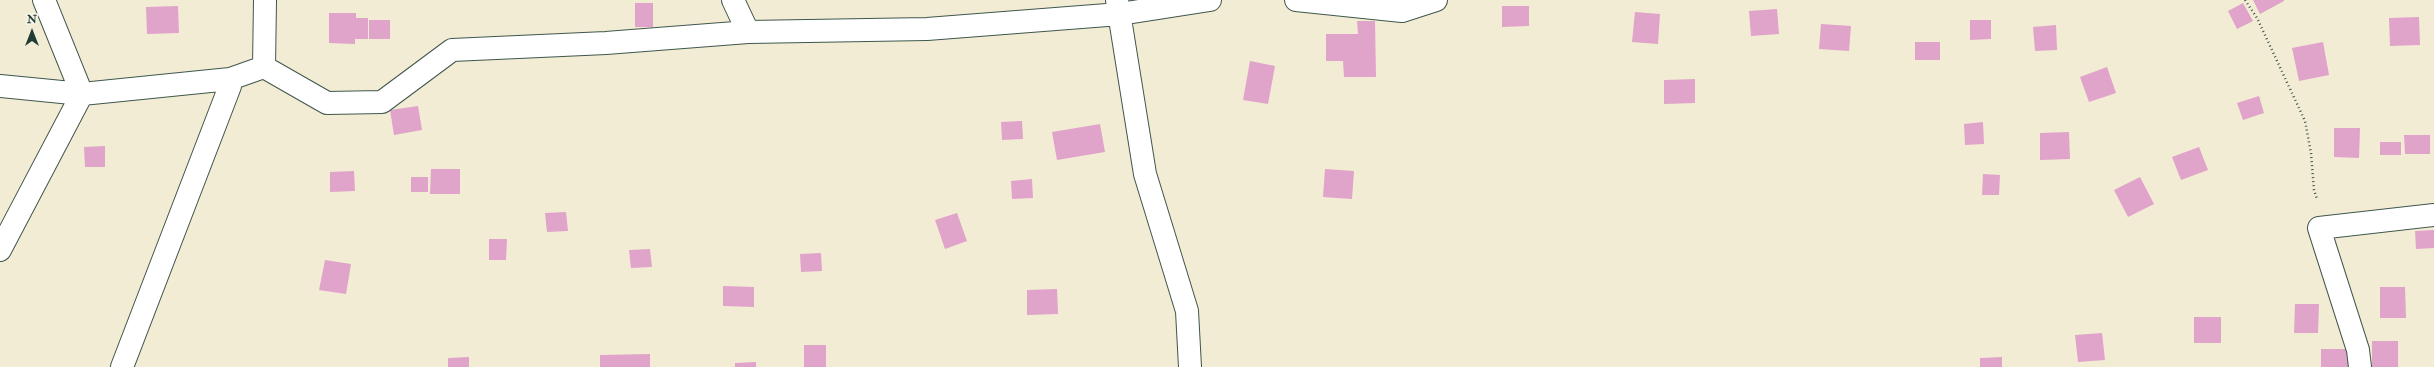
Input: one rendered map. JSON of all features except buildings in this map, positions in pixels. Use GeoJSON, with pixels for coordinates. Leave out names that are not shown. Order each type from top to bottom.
{"type":"FeatureCollection","features":[{"type":"Feature","properties":{"kind":"street"},"geometry":{"type":"LineString","coordinates":[[0,250],[82,94],[44,0]]}},
{"type":"Feature","properties":{"kind":"street"},"geometry":{"type":"LineString","coordinates":[[264,67],[265,0]]}},
{"type":"Feature","properties":{"kind":"street"},"geometry":{"type":"LineString","coordinates":[[733,0],[748,32]]}},
{"type":"Feature","properties":{"kind":"street"},"geometry":{"type":"LineString","coordinates":[[264,67],[327,103],[382,102],[452,50],[606,43],[748,32],[927,29],[1118,7],[1210,0]]}},
{"type":"Feature","properties":{"kind":"street"},"geometry":{"type":"LineString","coordinates":[[1296,0],[1402,11],[1436,0]]}},
{"type":"Feature","properties":{"kind":"street"},"geometry":{"type":"LineString","coordinates":[[1118,7],[1145,174],[1187,311],[1190,367]]}},
{"type":"Feature","properties":{"kind":"street"},"geometry":{"type":"LineString","coordinates":[[0,86],[82,94],[230,80],[264,67]]}},
{"type":"Feature","properties":{"kind":"street"},"geometry":{"type":"LineString","coordinates":[[122,367],[230,86]]}},
{"type":"Feature","properties":{"kind":"street"},"geometry":{"type":"LineString","coordinates":[[2360,367],[2358,350],[2319,228],[2434,215]]}},
{"type":"Feature","properties":{"kind":"path"},"geometry":{"type":"LineString","coordinates":[[2245,0],[2257,18],[2305,121],[2312,153],[2314,190],[2328,227]]}}]}
